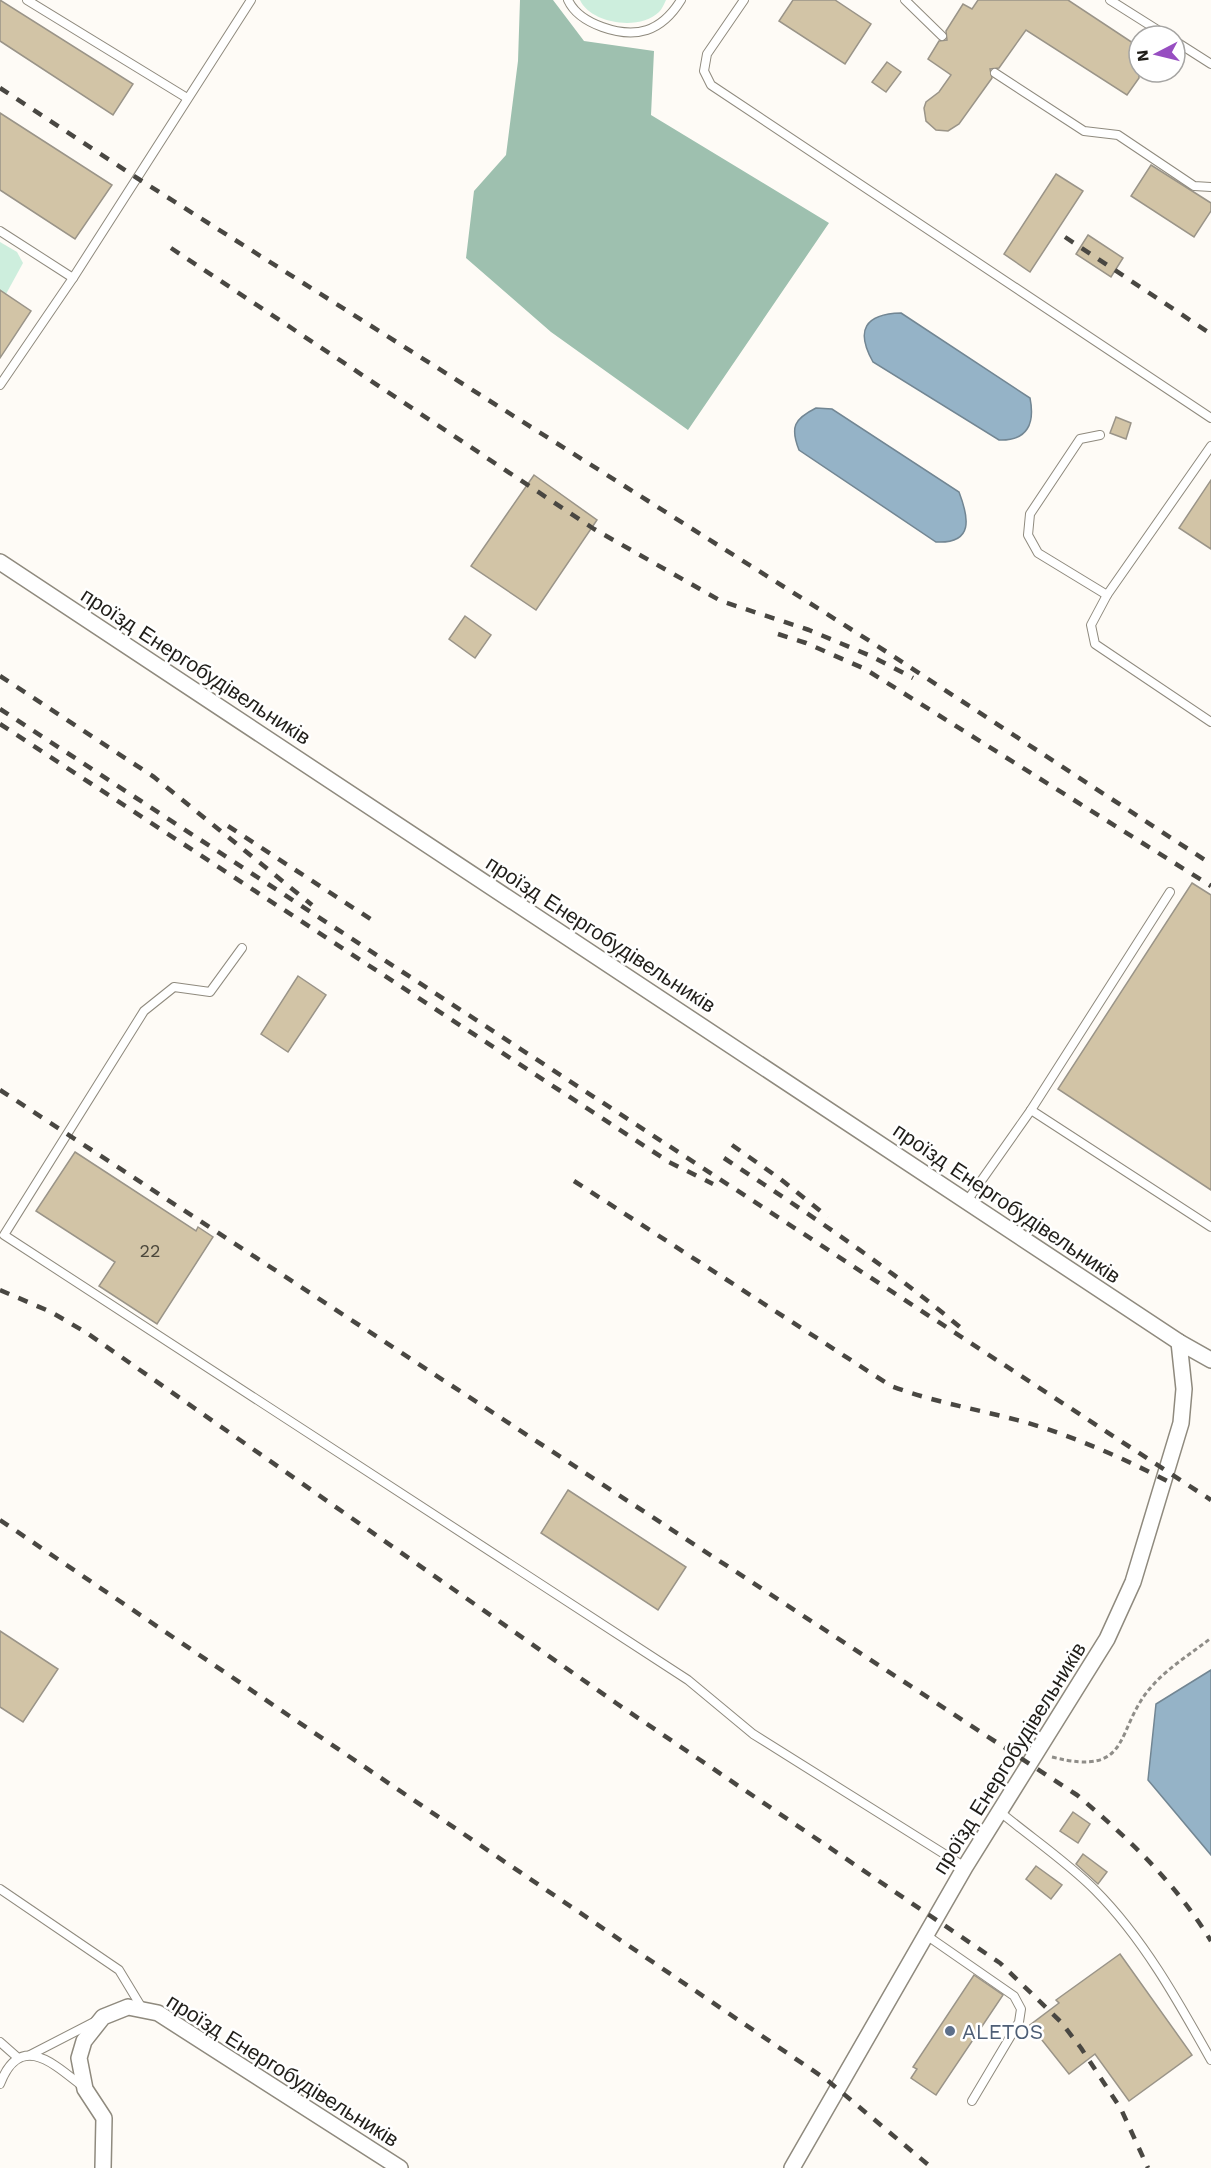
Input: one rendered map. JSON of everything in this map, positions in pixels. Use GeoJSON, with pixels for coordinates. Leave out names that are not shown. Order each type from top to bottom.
{"type":"FeatureCollection","features":[{"type":"Feature","properties":{"kind":"street","name":"проїзд Енергобудівельників"},"geometry":{"type":"LineString","coordinates":[[0,562],[1179,1342],[1211,1360]]}},
{"type":"Feature","properties":{"kind":"street","name":"проїзд Енергобудівельників"},"geometry":{"type":"LineString","coordinates":[[792,2168],[965,1867],[1107,1640],[1133,1582],[1181,1423],[1184,1389],[1179,1342]]}},
{"type":"Feature","properties":{"kind":"street","name":"проїзд Енергобудівельників"},"geometry":{"type":"LineString","coordinates":[[103,2017],[128,2007],[158,2013],[400,2168]]}},
{"type":"Feature","properties":{"kind":"street"},"geometry":{"type":"LineString","coordinates":[[103,2017],[84,2041],[79,2058],[86,2089],[104,2118],[103,2168]]}},
{"type":"Feature","properties":{"kind":"lane"},"geometry":{"type":"LineString","coordinates":[[27,0],[187,98]]}},
{"type":"Feature","properties":{"kind":"lane"},"geometry":{"type":"LineString","coordinates":[[0,385],[73,278],[251,0]]}},
{"type":"Feature","properties":{"kind":"lane"},"geometry":{"type":"LineString","coordinates":[[568,0],[590,21],[616,32],[646,30],[667,19],[681,0]]}},
{"type":"Feature","properties":{"kind":"lane"},"geometry":{"type":"LineString","coordinates":[[744,0],[707,54],[704,71],[711,85],[1211,418]]}},
{"type":"Feature","properties":{"kind":"lane"},"geometry":{"type":"LineString","coordinates":[[905,0],[942,36]]}},
{"type":"Feature","properties":{"kind":"lane"},"geometry":{"type":"LineString","coordinates":[[1110,0],[1148,24]]}},
{"type":"Feature","properties":{"kind":"lane"},"geometry":{"type":"LineString","coordinates":[[1187,49],[1211,64]]}},
{"type":"Feature","properties":{"kind":"lane"},"geometry":{"type":"LineString","coordinates":[[995,73],[1084,131],[1118,135],[1194,186],[1211,187]]}},
{"type":"Feature","properties":{"kind":"lane"},"geometry":{"type":"LineString","coordinates":[[0,231],[73,278]]}},
{"type":"Feature","properties":{"kind":"lane"},"geometry":{"type":"LineString","coordinates":[[1100,435],[1080,440],[1030,514],[1028,536],[1038,553],[1107,595]]}},
{"type":"Feature","properties":{"kind":"lane"},"geometry":{"type":"LineString","coordinates":[[1211,446],[1107,595],[1091,625],[1095,644],[1211,722]]}},
{"type":"Feature","properties":{"kind":"lane"},"geometry":{"type":"LineString","coordinates":[[966,1201],[1031,1110],[1170,892]]}},
{"type":"Feature","properties":{"kind":"lane"},"geometry":{"type":"LineString","coordinates":[[242,948],[210,992],[174,987],[144,1011],[4,1234],[688,1680],[753,1734],[965,1867]]}},
{"type":"Feature","properties":{"kind":"lane"},"geometry":{"type":"LineString","coordinates":[[1031,1110],[1211,1227]]}},
{"type":"Feature","properties":{"kind":"lane"},"geometry":{"type":"LineString","coordinates":[[999,1811],[1094,1889],[1131,1932],[1179,2003],[1211,2060]]}},
{"type":"Feature","properties":{"kind":"lane","name":"проїзд Енергобудівельників"},"geometry":{"type":"LineString","coordinates":[[0,1889],[119,1970],[143,2010]]}},
{"type":"Feature","properties":{"kind":"lane"},"geometry":{"type":"LineString","coordinates":[[926,1935],[1014,1996],[1021,2009],[1019,2022],[972,2101]]}},
{"type":"Feature","properties":{"kind":"lane"},"geometry":{"type":"LineString","coordinates":[[0,2084],[5,2071],[16,2057],[30,2055],[103,2017]]}},
{"type":"Feature","properties":{"kind":"lane"},"geometry":{"type":"LineString","coordinates":[[0,2042],[16,2057]]}},
{"type":"Feature","properties":{"kind":"lane"},"geometry":{"type":"LineString","coordinates":[[30,2055],[48,2060],[86,2089]]}},
{"type":"Feature","properties":{"kind":"path"},"geometry":{"type":"LineString","coordinates":[[1036,1753],[1078,1763],[1100,1761],[1119,1749],[1137,1707],[1153,1684],[1211,1638]]}},
{"type":"Feature","properties":{"kind":"green space"},"geometry":{"type":"Polygon","coordinates":[[[520,0],[553,0],[584,41],[654,51],[651,115],[829,223],[688,430],[551,332],[466,258],[474,191],[506,155],[518,61],[520,0]]]}},
{"type":"Feature","properties":{"kind":"green space"},"geometry":{"type":"Polygon","coordinates":[[[580,0],[666,0],[660,11],[651,18],[629,23],[616,22],[594,15],[580,0]]]}},
{"type":"Feature","properties":{"kind":"green space"},"geometry":{"type":"Polygon","coordinates":[[[0,242],[17,252],[23,263],[6,294],[0,290],[0,242]]]}},
{"type":"Feature","properties":{"kind":"water"},"geometry":{"type":"Polygon","coordinates":[[[901,313],[1030,398],[1030,423],[1023,434],[1009,440],[999,440],[873,362],[865,341],[864,333],[867,326],[879,317],[901,313]]]}},
{"type":"Feature","properties":{"kind":"water"},"geometry":{"type":"Polygon","coordinates":[[[816,408],[832,409],[959,492],[966,520],[963,534],[957,539],[936,542],[799,450],[795,435],[796,424],[803,416],[816,408]]]}},
{"type":"Feature","properties":{"kind":"water"},"geometry":{"type":"Polygon","coordinates":[[[1211,1670],[1211,1855],[1148,1780],[1156,1704],[1211,1670]]]}},
{"type":"Feature","properties":{"kind":"building"},"geometry":{"type":"Polygon","coordinates":[[[0,0],[133,84],[113,115],[0,41],[0,0]]]}},
{"type":"Feature","properties":{"kind":"building"},"geometry":{"type":"Polygon","coordinates":[[[793,0],[835,0],[871,24],[845,64],[779,21],[793,0]]]}},
{"type":"Feature","properties":{"kind":"building"},"geometry":{"type":"Polygon","coordinates":[[[978,0],[1068,0],[1127,39],[1127,84],[1135,84],[1127,95],[1026,30],[999,68],[990,69],[992,78],[959,124],[948,131],[936,130],[926,121],[924,108],[926,102],[939,92],[951,75],[928,59],[939,41],[947,40],[946,31],[963,4],[972,9],[978,0]]]}},
{"type":"Feature","properties":{"kind":"building"},"geometry":{"type":"Polygon","coordinates":[[[887,62],[901,72],[886,92],[872,82],[887,62]]]}},
{"type":"Feature","properties":{"kind":"building"},"geometry":{"type":"Polygon","coordinates":[[[0,113],[112,185],[75,239],[0,190],[0,113]]]}},
{"type":"Feature","properties":{"kind":"building"},"geometry":{"type":"Polygon","coordinates":[[[1151,165],[1211,203],[1211,211],[1194,237],[1131,196],[1151,165]]]}},
{"type":"Feature","properties":{"kind":"building"},"geometry":{"type":"Polygon","coordinates":[[[1056,174],[1083,191],[1030,272],[1004,254],[1056,174]]]}},
{"type":"Feature","properties":{"kind":"building"},"geometry":{"type":"Polygon","coordinates":[[[1088,235],[1123,258],[1111,277],[1076,254],[1088,235]]]}},
{"type":"Feature","properties":{"kind":"building"},"geometry":{"type":"Polygon","coordinates":[[[0,290],[31,311],[0,358],[0,290]]]}},
{"type":"Feature","properties":{"kind":"building"},"geometry":{"type":"Polygon","coordinates":[[[1116,417],[1131,423],[1126,439],[1110,433],[1116,417]]]}},
{"type":"Feature","properties":{"kind":"building"},"geometry":{"type":"Polygon","coordinates":[[[534,475],[597,520],[536,610],[471,566],[534,475]]]}},
{"type":"Feature","properties":{"kind":"building"},"geometry":{"type":"Polygon","coordinates":[[[1211,480],[1211,549],[1179,528],[1211,480]]]}},
{"type":"Feature","properties":{"kind":"building"},"geometry":{"type":"Polygon","coordinates":[[[465,616],[491,635],[475,658],[449,639],[465,616]]]}},
{"type":"Feature","properties":{"kind":"building"},"geometry":{"type":"Polygon","coordinates":[[[1192,883],[1211,895],[1211,1190],[1058,1089],[1192,883]]]}},
{"type":"Feature","properties":{"kind":"building"},"geometry":{"type":"Polygon","coordinates":[[[298,976],[326,995],[288,1052],[261,1034],[298,976]]]}},
{"type":"Feature","properties":{"kind":"building"},"geometry":{"type":"Polygon","coordinates":[[[75,1152],[196,1231],[198,1227],[213,1237],[157,1324],[99,1286],[115,1262],[36,1211],[75,1152]]]}},
{"type":"Feature","properties":{"kind":"building"},"geometry":{"type":"Polygon","coordinates":[[[568,1490],[686,1567],[658,1610],[541,1533],[568,1490]]]}},
{"type":"Feature","properties":{"kind":"building"},"geometry":{"type":"Polygon","coordinates":[[[0,1631],[58,1669],[23,1722],[0,1707],[0,1631]]]}},
{"type":"Feature","properties":{"kind":"building"},"geometry":{"type":"Polygon","coordinates":[[[1073,1812],[1090,1824],[1078,1843],[1060,1831],[1073,1812]]]}},
{"type":"Feature","properties":{"kind":"building"},"geometry":{"type":"Polygon","coordinates":[[[1083,1854],[1107,1872],[1098,1884],[1076,1864],[1083,1854]]]}},
{"type":"Feature","properties":{"kind":"building"},"geometry":{"type":"Polygon","coordinates":[[[1036,1866],[1062,1885],[1051,1899],[1026,1879],[1036,1866]]]}},
{"type":"Feature","properties":{"kind":"building"},"geometry":{"type":"Polygon","coordinates":[[[1120,1954],[1192,2055],[1129,2101],[1095,2054],[1069,2074],[1030,2025],[1059,2003],[1056,2000],[1120,1954]]]}},
{"type":"Feature","properties":{"kind":"building"},"geometry":{"type":"Polygon","coordinates":[[[974,1975],[1003,1995],[936,2095],[911,2078],[917,2069],[913,2067],[974,1975]]]}},
{"type":"Feature","properties":{"kind":"railway"},"geometry":{"type":"LineString","coordinates":[[0,88],[137,178],[876,645],[1211,864]]}},
{"type":"Feature","properties":{"kind":"railway"},"geometry":{"type":"LineString","coordinates":[[1065,237],[1211,334]]}},
{"type":"Feature","properties":{"kind":"railway"},"geometry":{"type":"LineString","coordinates":[[171,248],[594,529],[721,601],[809,630],[871,656],[913,678]]}},
{"type":"Feature","properties":{"kind":"railway"},"geometry":{"type":"LineString","coordinates":[[778,634],[806,643],[865,669],[1211,886]]}},
{"type":"Feature","properties":{"kind":"railway"},"geometry":{"type":"LineString","coordinates":[[0,676],[154,777],[312,905]]}},
{"type":"Feature","properties":{"kind":"railway"},"geometry":{"type":"LineString","coordinates":[[0,709],[1211,1500]]}},
{"type":"Feature","properties":{"kind":"railway"},"geometry":{"type":"LineString","coordinates":[[0,724],[669,1162],[713,1184]]}},
{"type":"Feature","properties":{"kind":"railway"},"geometry":{"type":"LineString","coordinates":[[228,826],[375,922]]}},
{"type":"Feature","properties":{"kind":"railway"},"geometry":{"type":"LineString","coordinates":[[0,1090],[1077,1795],[1150,1862],[1182,1899],[1211,1941]]}},
{"type":"Feature","properties":{"kind":"railway"},"geometry":{"type":"LineString","coordinates":[[732,1145],[828,1217]]}},
{"type":"Feature","properties":{"kind":"railway"},"geometry":{"type":"LineString","coordinates":[[724,1158],[875,1261],[961,1328]]}},
{"type":"Feature","properties":{"kind":"railway"},"geometry":{"type":"LineString","coordinates":[[574,1181],[891,1386],[1065,1435],[1171,1483]]}},
{"type":"Feature","properties":{"kind":"railway"},"geometry":{"type":"LineString","coordinates":[[0,1290],[51,1312],[87,1333],[616,1703],[1000,1963],[1061,2022],[1081,2048],[1121,2109],[1148,2168]]}},
{"type":"Feature","properties":{"kind":"railway"},"geometry":{"type":"LineString","coordinates":[[0,1520],[827,2080],[932,2168]]}},
{"type":"Feature","properties":{"kind":"place","name":"ALETOS"},"geometry":{"type":"Point","coordinates":[950,2031]}}]}
